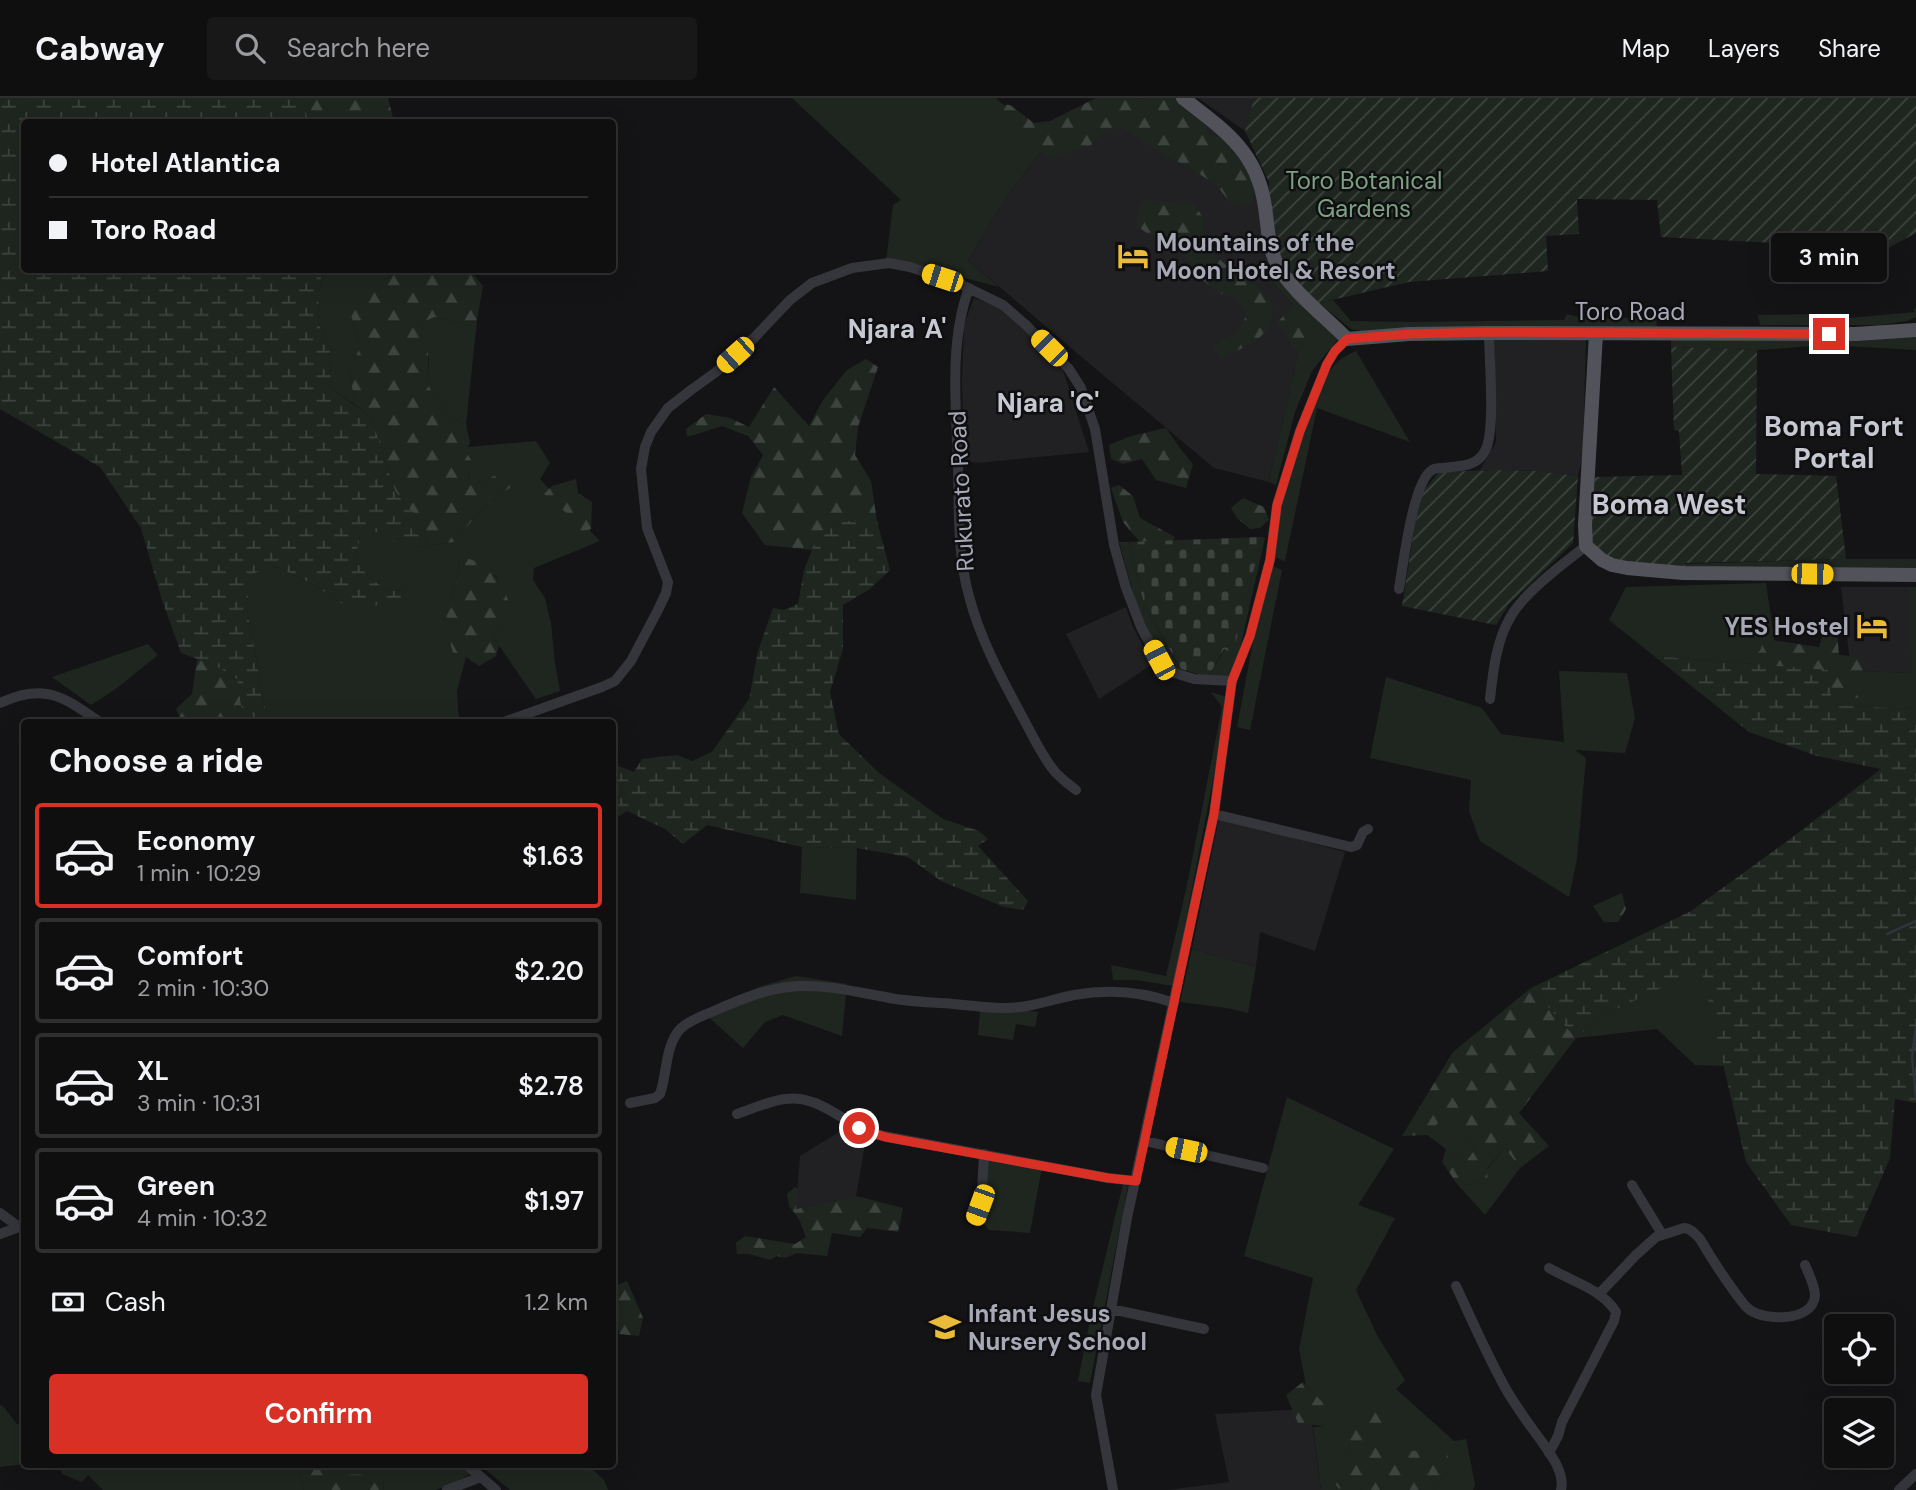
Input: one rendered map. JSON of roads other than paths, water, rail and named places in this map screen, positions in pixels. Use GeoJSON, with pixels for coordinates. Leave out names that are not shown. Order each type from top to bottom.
{"type":"FeatureCollection","features":[{"type":"Feature","properties":{"kind":"main road"},"geometry":{"type":"LineString","coordinates":[[1183,98],[1231,136],[1252,164],[1264,198],[1268,234],[1276,262],[1292,284],[1347,339]]}},
{"type":"Feature","properties":{"kind":"main road","name":"Toro Road"},"geometry":{"type":"LineString","coordinates":[[1347,339],[1489,332],[1856,334],[1915,329]]}},
{"type":"Feature","properties":{"kind":"main road"},"geometry":{"type":"LineString","coordinates":[[1596,334],[1586,546],[1602,560],[1612,565],[1669,572],[1916,575]]}},
{"type":"Feature","properties":{"kind":"street"},"geometry":{"type":"LineString","coordinates":[[512,719],[615,681],[631,661],[658,610],[668,582],[647,528],[641,469],[651,432],[668,408],[726,364],[790,300],[812,282],[852,268],[889,263],[910,267],[969,288],[1003,305],[1069,369],[1081,388],[1095,429],[1114,545],[1141,627],[1159,660],[1175,673],[1194,680],[1232,681]]}},
{"type":"Feature","properties":{"kind":"street","name":"Rukurato Road"},"geometry":{"type":"LineString","coordinates":[[969,288],[959,326],[955,390],[960,536],[968,595],[985,643],[1035,741],[1057,774],[1076,790]]}},
{"type":"Feature","properties":{"kind":"street"},"geometry":{"type":"LineString","coordinates":[[1399,589],[1410,523],[1419,492],[1429,473],[1435,469],[1471,465],[1485,453],[1491,421],[1489,332]]}},
{"type":"Feature","properties":{"kind":"street"},"geometry":{"type":"LineString","coordinates":[[1113,1490],[1096,1395],[1136,1181],[1214,814],[1232,681],[1253,624],[1270,560],[1277,505],[1300,431],[1327,364],[1347,339]]}},
{"type":"Feature","properties":{"kind":"street"},"geometry":{"type":"LineString","coordinates":[[1490,699],[1493,668],[1511,617],[1519,605],[1548,576],[1586,546]]}},
{"type":"Feature","properties":{"kind":"street"},"geometry":{"type":"LineString","coordinates":[[0,703],[32,692],[44,692],[74,705],[95,719]]}},
{"type":"Feature","properties":{"kind":"street"},"geometry":{"type":"LineString","coordinates":[[1214,814],[1351,847],[1357,845],[1363,832],[1367,830]]}},
{"type":"Feature","properties":{"kind":"street"},"geometry":{"type":"LineString","coordinates":[[630,1103],[655,1098],[660,1094],[666,1065],[680,1029],[702,1016],[742,999],[798,986],[855,990],[901,1000],[990,1008],[1031,1006],[1073,995],[1107,992],[1151,995],[1174,1003]]}},
{"type":"Feature","properties":{"kind":"street"},"geometry":{"type":"LineString","coordinates":[[737,1114],[783,1099],[803,1100],[833,1112],[873,1134],[1136,1181]]}},
{"type":"Feature","properties":{"kind":"street"},"geometry":{"type":"LineString","coordinates":[[1144,1142],[1264,1168]]}},
{"type":"Feature","properties":{"kind":"street"},"geometry":{"type":"LineString","coordinates":[[975,1218],[982,1191],[984,1154]]}},
{"type":"Feature","properties":{"kind":"street"},"geometry":{"type":"LineString","coordinates":[[1632,1185],[1662,1234]]}},
{"type":"Feature","properties":{"kind":"street"},"geometry":{"type":"LineString","coordinates":[[0,1213],[21,1225]]}},
{"type":"Feature","properties":{"kind":"street"},"geometry":{"type":"LineString","coordinates":[[0,1234],[21,1226]]}},
{"type":"Feature","properties":{"kind":"street"},"geometry":{"type":"LineString","coordinates":[[1599,1294],[1636,1255],[1662,1234],[1684,1228],[1694,1232],[1745,1307],[1762,1317],[1787,1317],[1802,1313],[1812,1306],[1815,1296],[1805,1265]]}},
{"type":"Feature","properties":{"kind":"street"},"geometry":{"type":"LineString","coordinates":[[1549,1268],[1599,1294],[1616,1312],[1549,1453]]}},
{"type":"Feature","properties":{"kind":"street"},"geometry":{"type":"LineString","coordinates":[[1455,1286],[1500,1380],[1560,1472],[1563,1483],[1561,1490]]}},
{"type":"Feature","properties":{"kind":"street"},"geometry":{"type":"LineString","coordinates":[[1111,1309],[1204,1329]]}},
{"type":"Feature","properties":{"kind":"street"},"geometry":{"type":"LineString","coordinates":[[470,1468],[496,1490]]}},
{"type":"Feature","properties":{"kind":"street"},"geometry":{"type":"LineString","coordinates":[[1899,1490],[1916,1474]]}},
{"type":"Feature","properties":{"kind":"street"},"geometry":{"type":"LineString","coordinates":[[447,1490],[481,1477]]}},
{"type":"Feature","properties":{"kind":"waterway"},"geometry":{"type":"LineString","coordinates":[[1887,934],[1916,921]]}},
{"type":"Feature","properties":{"kind":"waterway"},"geometry":{"type":"LineString","coordinates":[[1916,1027],[1912,1057],[1916,1098]]}},
{"type":"Feature","properties":{"kind":"place","name":"Mountains of the Moon Hotel & Resort"},"geometry":{"type":"Point","coordinates":[1133,256]}},
{"type":"Feature","properties":{"kind":"place","name":"YES Hostel"},"geometry":{"type":"Point","coordinates":[1872,626]}},
{"type":"Feature","properties":{"kind":"place","name":"Infant Jesus Nursery School"},"geometry":{"type":"Point","coordinates":[945,1327]}},
{"type":"Feature","properties":{"kind":"district","name":"Njara 'A'"},"geometry":{"type":"Point","coordinates":[897,329]}},
{"type":"Feature","properties":{"kind":"district","name":"Njara 'C'"},"geometry":{"type":"Point","coordinates":[1048,403]}},
{"type":"Feature","properties":{"kind":"district","name":"Boma Fort Portal"},"geometry":{"type":"Point","coordinates":[1834,442]}},
{"type":"Feature","properties":{"kind":"district","name":"Boma West"},"geometry":{"type":"Point","coordinates":[1669,504]}},
{"type":"Feature","properties":{"kind":"park label","name":"Toro Botanical Gardens"},"geometry":{"type":"Point","coordinates":[1364,194]}}]}
